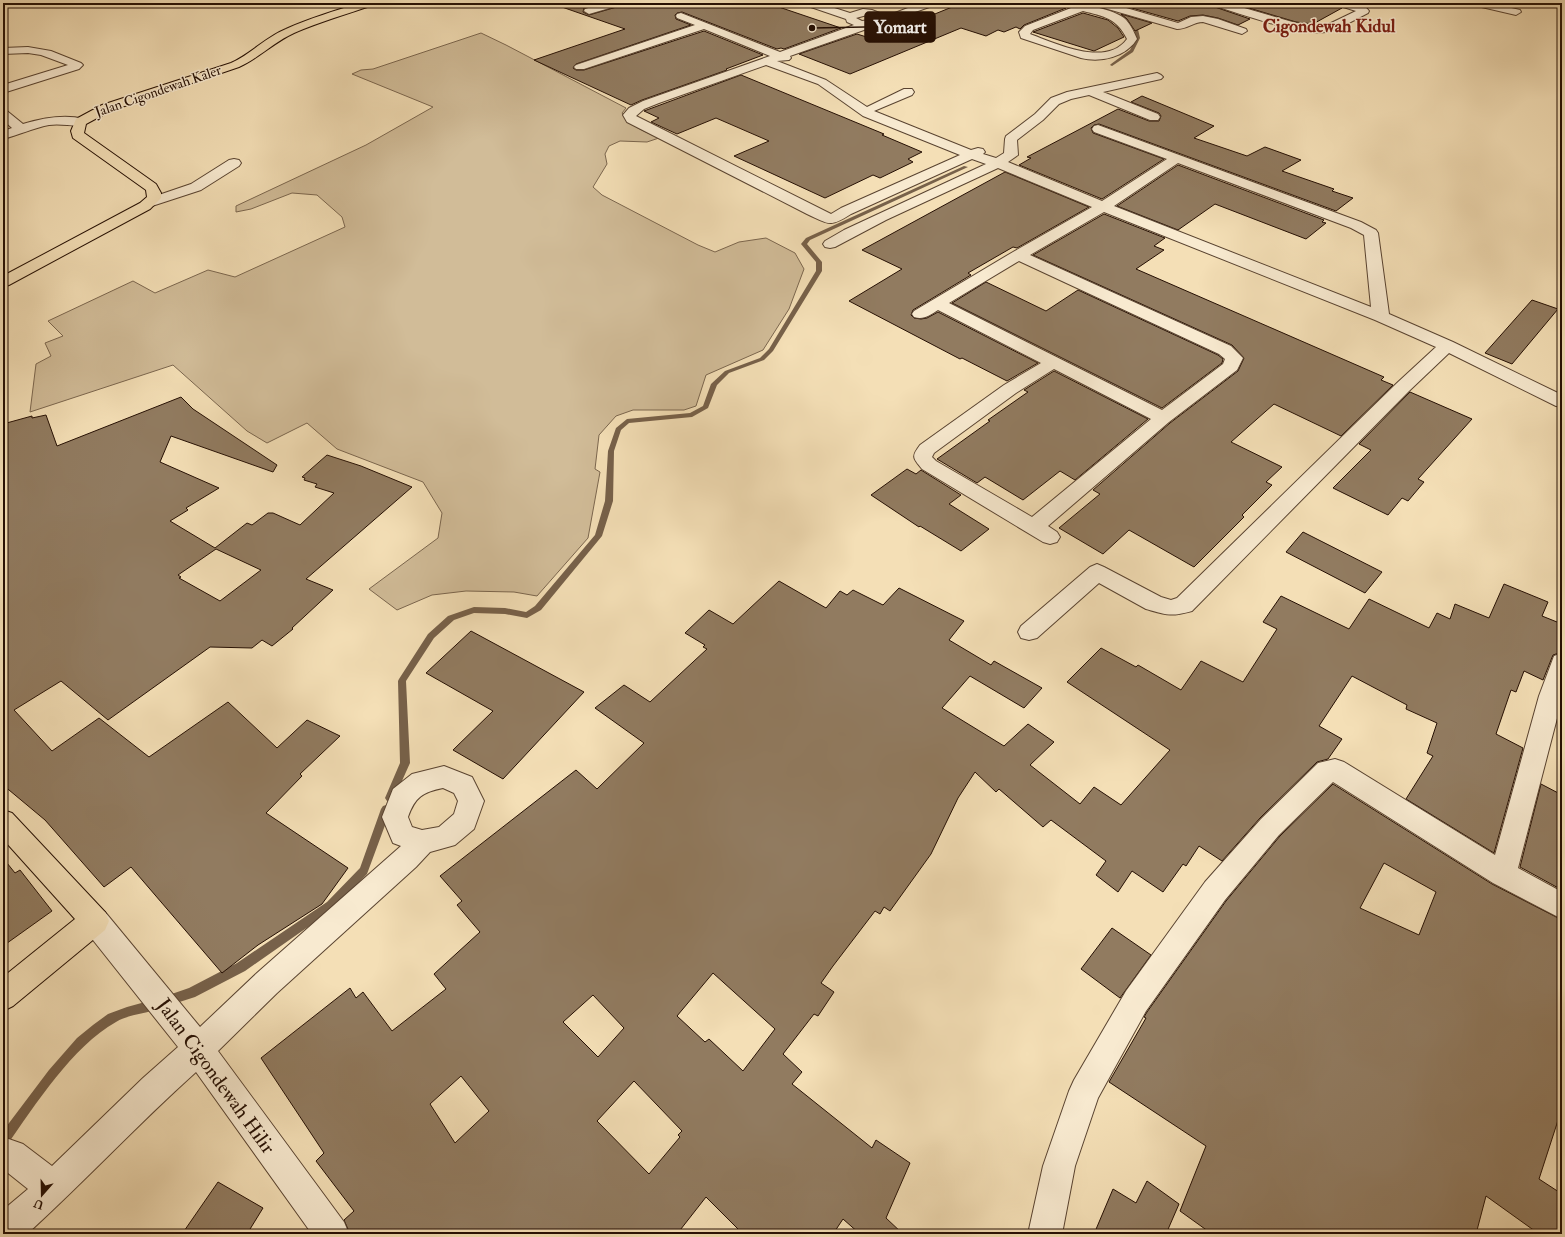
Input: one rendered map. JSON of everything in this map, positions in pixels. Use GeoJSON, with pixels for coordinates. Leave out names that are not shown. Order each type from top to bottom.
{"type":"FeatureCollection","features":[{"type":"Feature","properties":{"kind":"main road","name":"Jalan Cigondewah Kaler"},"geometry":{"type":"LineString","coordinates":[[152,202],[156,194],[151,186],[78,135],[77,131],[80,122],[106,108],[235,65],[246,60],[275,39],[290,31],[369,3]]}},
{"type":"Feature","properties":{"kind":"main road"},"geometry":{"type":"LineString","coordinates":[[3,282],[152,202]]}},
{"type":"Feature","properties":{"kind":"main road"},"geometry":{"type":"LineString","coordinates":[[3,821],[95,921],[3,996]]}},
{"type":"Feature","properties":{"kind":"street"},"geometry":{"type":"LineString","coordinates":[[589,11],[616,3]]}},
{"type":"Feature","properties":{"kind":"street"},"geometry":{"type":"LineString","coordinates":[[809,3],[851,17],[886,8]]}},
{"type":"Feature","properties":{"kind":"street"},"geometry":{"type":"LineString","coordinates":[[836,3],[879,15],[883,18],[882,21]]}},
{"type":"Feature","properties":{"kind":"street"},"geometry":{"type":"LineString","coordinates":[[855,227],[805,208],[631,119],[629,115],[632,111],[645,105],[752,65],[931,3]]}},
{"type":"Feature","properties":{"kind":"street"},"geometry":{"type":"LineString","coordinates":[[1063,3],[1081,8],[1119,20],[1127,28],[1132,40],[1130,45],[1111,54],[1094,57],[1084,56],[1025,36],[1024,32],[1029,28],[1081,8]]}},
{"type":"Feature","properties":{"kind":"street"},"geometry":{"type":"LineString","coordinates":[[1098,3],[1177,26],[1186,26],[1195,19],[1203,19],[1242,31]]}},
{"type":"Feature","properties":{"kind":"street"},"geometry":{"type":"LineString","coordinates":[[1216,3],[1295,26],[1324,29],[1364,12],[1362,9],[1341,3]]}},
{"type":"Feature","properties":{"kind":"street"},"geometry":{"type":"LineString","coordinates":[[1477,3],[1516,12]]}},
{"type":"Feature","properties":{"kind":"street"},"geometry":{"type":"LineString","coordinates":[[681,16],[835,78],[846,86],[859,100],[872,108],[984,157],[1381,317],[1447,346],[1562,402]]}},
{"type":"Feature","properties":{"kind":"street"},"geometry":{"type":"LineString","coordinates":[[851,17],[851,20],[854,22],[868,24]]}},
{"type":"Feature","properties":{"kind":"street"},"geometry":{"type":"LineString","coordinates":[[580,67],[704,26]]}},
{"type":"Feature","properties":{"kind":"street"},"geometry":{"type":"LineString","coordinates":[[3,51],[29,50],[57,56],[76,65],[75,67],[3,89]]}},
{"type":"Feature","properties":{"kind":"street"},"geometry":{"type":"LineString","coordinates":[[767,61],[822,82],[867,113],[984,157]]}},
{"type":"Feature","properties":{"kind":"street"},"geometry":{"type":"LineString","coordinates":[[834,220],[846,211],[984,157],[1011,155],[1011,139],[1055,101],[1067,96],[1092,92],[1157,77]]}},
{"type":"Feature","properties":{"kind":"street"},"geometry":{"type":"LineString","coordinates":[[872,108],[908,92]]}},
{"type":"Feature","properties":{"kind":"street"},"geometry":{"type":"LineString","coordinates":[[1092,92],[1154,117]]}},
{"type":"Feature","properties":{"kind":"street"},"geometry":{"type":"LineString","coordinates":[[3,114],[21,129]]}},
{"type":"Feature","properties":{"kind":"street"},"geometry":{"type":"LineString","coordinates":[[3,135],[57,120],[69,119],[80,122]]}},
{"type":"Feature","properties":{"kind":"street"},"geometry":{"type":"LineString","coordinates":[[1098,129],[1356,225],[1371,233],[1374,241],[1378,300],[1381,317]]}},
{"type":"Feature","properties":{"kind":"street"},"geometry":{"type":"LineString","coordinates":[[830,244],[855,227],[984,157]]}},
{"type":"Feature","properties":{"kind":"street"},"geometry":{"type":"LineString","coordinates":[[920,314],[939,304],[1018,255],[1092,214],[1176,159]]}},
{"type":"Feature","properties":{"kind":"street"},"geometry":{"type":"LineString","coordinates":[[152,202],[196,187],[234,163]]}},
{"type":"Feature","properties":{"kind":"street"},"geometry":{"type":"LineString","coordinates":[[1018,255],[1225,350],[1234,358],[1231,366],[1163,418],[1042,532],[929,465],[923,458],[923,454],[1010,389],[1054,362]]}},
{"type":"Feature","properties":{"kind":"street"},"geometry":{"type":"LineString","coordinates":[[939,304],[1163,418]]}},
{"type":"Feature","properties":{"kind":"street"},"geometry":{"type":"LineString","coordinates":[[1029,632],[1097,572],[1154,603],[1171,608],[1184,605],[1403,387],[1447,346]]}},
{"type":"Feature","properties":{"kind":"street"},"geometry":{"type":"LineString","coordinates":[[1503,874],[1551,696],[1562,662]]}},
{"type":"Feature","properties":{"kind":"street"},"geometry":{"type":"LineString","coordinates":[[1045,1234],[1059,1166],[1085,1091],[1136,1001],[1220,885],[1270,827],[1327,771],[1336,770],[1503,874],[1562,906]]}},
{"type":"Feature","properties":{"kind":"street"},"geometry":{"type":"LineString","coordinates":[[3,1233],[53,1188],[154,1089],[191,1039],[268,983],[407,858],[422,842]]}},
{"type":"Feature","properties":{"kind":"street","name":"Jalan Cigondewah Hilir"},"geometry":{"type":"LineString","coordinates":[[95,921],[191,1039],[332,1234]]}},
{"type":"Feature","properties":{"kind":"street"},"geometry":{"type":"LineString","coordinates":[[7,1154],[53,1188]]}},
{"type":"Feature","properties":{"kind":"shaded area"},"geometry":{"type":"Polygon","coordinates":[[[481,33],[626,108],[622,113],[629,122],[659,138],[647,142],[620,141],[609,146],[605,154],[607,164],[593,187],[602,195],[698,245],[715,252],[739,242],[766,238],[795,253],[804,269],[789,309],[763,350],[706,375],[696,406],[684,410],[633,410],[616,416],[599,435],[595,469],[600,472],[588,538],[537,596],[514,592],[466,591],[432,595],[397,610],[369,589],[438,538],[442,513],[423,482],[337,449],[307,423],[267,443],[247,431],[173,365],[30,412],[36,364],[51,356],[45,343],[63,336],[48,321],[133,281],[155,293],[208,270],[235,277],[345,227],[342,217],[317,195],[292,193],[251,209],[236,212],[236,206],[366,145],[433,107],[352,74],[361,70],[373,69],[481,33]]]}},
{"type":"Feature","properties":{"kind":"building"},"geometry":{"type":"Polygon","coordinates":[[[560,3],[600,3],[584,8],[583,12],[589,15],[620,6],[622,3],[767,3],[841,28],[784,49],[777,49],[682,12],[677,13],[675,15],[676,19],[691,25],[576,64],[573,68],[576,70],[584,70],[704,31],[763,55],[726,69],[727,70],[631,105],[534,60],[625,29],[559,6],[560,3]]]}},
{"type":"Feature","properties":{"kind":"building"},"geometry":{"type":"Polygon","coordinates":[[[962,3],[1057,3],[1059,6],[1066,8],[1024,25],[1020,29],[1016,27],[1004,32],[998,30],[986,36],[961,28],[850,74],[799,54],[857,34],[873,39],[962,3]]]}},
{"type":"Feature","properties":{"kind":"building"},"geometry":{"type":"Polygon","coordinates":[[[1114,3],[1210,3],[1212,6],[1250,19],[1238,25],[1218,18],[1203,15],[1190,16],[1178,21],[1114,3]]]}},
{"type":"Feature","properties":{"kind":"building"},"geometry":{"type":"Polygon","coordinates":[[[1232,3],[1335,3],[1337,6],[1342,8],[1313,24],[1296,22],[1232,3]]]}},
{"type":"Feature","properties":{"kind":"building"},"geometry":{"type":"Polygon","coordinates":[[[1083,13],[1108,20],[1118,28],[1124,37],[1094,51],[1033,32],[1083,13]]]}},
{"type":"Feature","properties":{"kind":"building"},"geometry":{"type":"Polygon","coordinates":[[[1121,14],[1152,23],[1135,31],[1127,19],[1121,14]]]}},
{"type":"Feature","properties":{"kind":"building"},"geometry":{"type":"Polygon","coordinates":[[[741,75],[884,134],[882,135],[922,152],[908,159],[913,162],[880,178],[873,175],[825,198],[734,156],[769,141],[716,118],[677,134],[651,122],[659,118],[644,111],[741,75]]]}},
{"type":"Feature","properties":{"kind":"building"},"geometry":{"type":"Polygon","coordinates":[[[1142,96],[1214,126],[1194,138],[1247,156],[1265,147],[1301,160],[1282,171],[1334,189],[1332,191],[1353,198],[1336,211],[1099,124],[1094,125],[1091,128],[1093,133],[1164,159],[1102,199],[1019,165],[1031,158],[1027,157],[1118,109],[1149,121],[1159,121],[1161,116],[1159,113],[1131,102],[1142,96]]]}},
{"type":"Feature","properties":{"kind":"building"},"geometry":{"type":"Polygon","coordinates":[[[1178,165],[1324,220],[1322,222],[1326,223],[1306,239],[1215,204],[1178,230],[1117,206],[1178,165]]]}},
{"type":"Feature","properties":{"kind":"building"},"geometry":{"type":"Polygon","coordinates":[[[1005,172],[1089,207],[1017,248],[1013,247],[968,273],[971,275],[913,310],[911,315],[914,318],[921,319],[927,318],[938,312],[1038,363],[1007,381],[962,358],[960,359],[849,301],[902,269],[862,250],[1005,172]]]}},
{"type":"Feature","properties":{"kind":"building"},"geometry":{"type":"Polygon","coordinates":[[[1104,214],[1165,238],[1154,246],[1164,250],[1136,269],[1384,377],[1381,380],[1393,385],[1341,436],[1274,404],[1231,442],[1282,467],[1266,482],[1272,485],[1242,515],[1244,517],[1194,567],[1129,530],[1103,554],[1059,528],[1100,494],[1093,490],[1170,423],[1238,371],[1244,358],[1232,345],[1033,255],[1104,214]]]}},
{"type":"Feature","properties":{"kind":"building"},"geometry":{"type":"Polygon","coordinates":[[[986,282],[1046,311],[1078,290],[1218,355],[1223,359],[1222,363],[1162,408],[952,303],[986,282]]]}},
{"type":"Feature","properties":{"kind":"building"},"geometry":{"type":"Polygon","coordinates":[[[1532,300],[1558,309],[1512,364],[1485,353],[1532,300]]]}},
{"type":"Feature","properties":{"kind":"building"},"geometry":{"type":"Polygon","coordinates":[[[1054,371],[1148,419],[1075,480],[1060,471],[1023,500],[985,477],[977,483],[937,459],[1028,392],[1024,390],[1054,371]]]}},
{"type":"Feature","properties":{"kind":"building"},"geometry":{"type":"Polygon","coordinates":[[[1410,392],[1472,419],[1418,479],[1424,482],[1408,501],[1402,498],[1388,515],[1333,488],[1371,450],[1359,444],[1410,392]]]}},
{"type":"Feature","properties":{"kind":"building"},"geometry":{"type":"Polygon","coordinates":[[[181,397],[193,409],[277,465],[273,472],[171,436],[160,462],[219,488],[186,508],[188,510],[170,521],[215,548],[247,523],[252,525],[268,513],[273,513],[300,525],[334,493],[315,487],[317,484],[304,480],[305,478],[302,477],[327,455],[361,466],[412,487],[306,579],[333,590],[292,628],[293,629],[272,646],[262,640],[252,648],[210,647],[108,720],[61,681],[14,710],[52,751],[99,718],[149,757],[228,702],[277,748],[307,720],[340,736],[300,774],[302,776],[266,813],[348,868],[322,904],[258,945],[222,973],[131,867],[104,887],[45,820],[3,785],[3,424],[32,416],[32,418],[46,415],[57,446],[181,397]],[[216,549],[178,575],[181,577],[179,578],[220,601],[261,570],[216,549]]]}},
{"type":"Feature","properties":{"kind":"building"},"geometry":{"type":"Polygon","coordinates":[[[907,469],[916,474],[921,470],[961,495],[949,504],[989,529],[961,551],[920,526],[919,527],[871,495],[907,469]]]}},
{"type":"Feature","properties":{"kind":"building"},"geometry":{"type":"Polygon","coordinates":[[[1303,532],[1382,572],[1365,593],[1286,552],[1303,532]]]}},
{"type":"Feature","properties":{"kind":"building"},"geometry":{"type":"Polygon","coordinates":[[[779,581],[826,608],[840,591],[847,595],[853,590],[883,605],[899,588],[964,621],[949,640],[991,665],[994,661],[1042,688],[1024,708],[970,676],[942,708],[1004,746],[1028,724],[1054,742],[1030,765],[1080,804],[1094,787],[1121,805],[1170,750],[1067,682],[1101,648],[1136,667],[1138,665],[1181,690],[1201,661],[1243,682],[1277,629],[1263,622],[1281,596],[1349,629],[1369,599],[1429,628],[1437,613],[1450,619],[1455,604],[1489,618],[1504,584],[1548,602],[1542,616],[1562,624],[1562,652],[1553,655],[1543,680],[1524,671],[1516,692],[1511,690],[1496,734],[1523,748],[1494,853],[1406,799],[1433,756],[1427,753],[1437,723],[1406,709],[1407,705],[1352,676],[1319,726],[1342,739],[1328,759],[1317,762],[1260,818],[1222,861],[1199,846],[1186,866],[1183,864],[1163,892],[1132,871],[1118,892],[1096,875],[1106,861],[1051,820],[1043,827],[999,789],[996,792],[975,772],[958,798],[931,854],[890,911],[884,907],[880,914],[875,911],[833,966],[821,983],[834,992],[818,1016],[814,1014],[783,1054],[802,1072],[792,1084],[872,1148],[876,1140],[910,1163],[886,1218],[903,1234],[860,1234],[843,1219],[833,1234],[743,1234],[706,1197],[677,1234],[350,1234],[344,1220],[354,1211],[316,1161],[324,1153],[261,1058],[350,988],[356,998],[363,992],[392,1031],[446,989],[434,974],[480,932],[457,905],[462,901],[440,876],[576,770],[597,789],[644,743],[595,708],[624,685],[650,702],[707,649],[703,647],[705,645],[685,633],[709,610],[733,624],[779,581]],[[713,973],[677,1016],[705,1042],[709,1039],[743,1071],[775,1029],[713,973]],[[593,995],[563,1022],[598,1057],[624,1028],[593,995]],[[461,1076],[430,1104],[455,1143],[489,1111],[461,1076]],[[634,1081],[597,1121],[649,1174],[680,1137],[678,1135],[682,1131],[634,1081]]]}},
{"type":"Feature","properties":{"kind":"building"},"geometry":{"type":"Polygon","coordinates":[[[471,631],[584,692],[503,779],[453,750],[493,711],[426,673],[471,631]]]}},
{"type":"Feature","properties":{"kind":"building"},"geometry":{"type":"Polygon","coordinates":[[[1333,784],[1492,884],[1562,920],[1562,1108],[1539,1179],[1562,1194],[1562,1234],[1539,1234],[1486,1196],[1476,1234],[1212,1234],[1180,1211],[1206,1146],[1109,1082],[1146,1018],[1144,1017],[1147,1012],[1226,901],[1280,836],[1333,784]],[[1384,863],[1360,908],[1419,935],[1436,892],[1384,863]]]}},
{"type":"Feature","properties":{"kind":"building"},"geometry":{"type":"Polygon","coordinates":[[[1541,784],[1562,795],[1562,890],[1520,867],[1541,784]]]}},
{"type":"Feature","properties":{"kind":"building"},"geometry":{"type":"Polygon","coordinates":[[[3,858],[15,873],[20,870],[52,911],[3,946],[3,858]]]}},
{"type":"Feature","properties":{"kind":"building"},"geometry":{"type":"Polygon","coordinates":[[[1112,928],[1151,955],[1120,998],[1081,969],[1112,928]]]}},
{"type":"Feature","properties":{"kind":"building"},"geometry":{"type":"Polygon","coordinates":[[[1147,1181],[1179,1204],[1166,1234],[1094,1234],[1113,1189],[1136,1203],[1147,1181]]]}},
{"type":"Feature","properties":{"kind":"building"},"geometry":{"type":"Polygon","coordinates":[[[218,1182],[263,1208],[247,1234],[182,1234],[218,1182]]]}},
{"type":"Feature","properties":{"kind":"waterway"},"geometry":{"type":"LineString","coordinates":[[1080,3],[1099,9]]}},
{"type":"Feature","properties":{"kind":"waterway"},"geometry":{"type":"LineString","coordinates":[[1110,12],[1128,18],[1135,25],[1138,38],[1132,51],[1112,65]]}},
{"type":"Feature","properties":{"kind":"waterway"},"geometry":{"type":"LineString","coordinates":[[390,798],[405,763],[402,681],[431,636],[451,618],[474,610],[505,611],[527,615],[538,608],[598,536],[609,501],[611,451],[618,429],[627,421],[692,415],[706,407],[714,384],[727,372],[762,359],[771,350],[819,271],[819,262],[804,244],[808,239],[966,167]]}},
{"type":"Feature","properties":{"kind":"waterway"},"geometry":{"type":"LineString","coordinates":[[167,1001],[191,993],[241,967],[331,905],[364,871],[386,809]]}},
{"type":"Feature","properties":{"kind":"waterway"},"geometry":{"type":"LineString","coordinates":[[3,1141],[39,1091],[81,1042],[112,1018],[156,1004]]}},
{"type":"Feature","properties":{"kind":"place","name":"Yomart"},"geometry":{"type":"Point","coordinates":[812,28]}},
{"type":"Feature","properties":{"kind":"district","name":"Cigondewah Kidul"},"geometry":{"type":"Point","coordinates":[1329,26]}}]}
